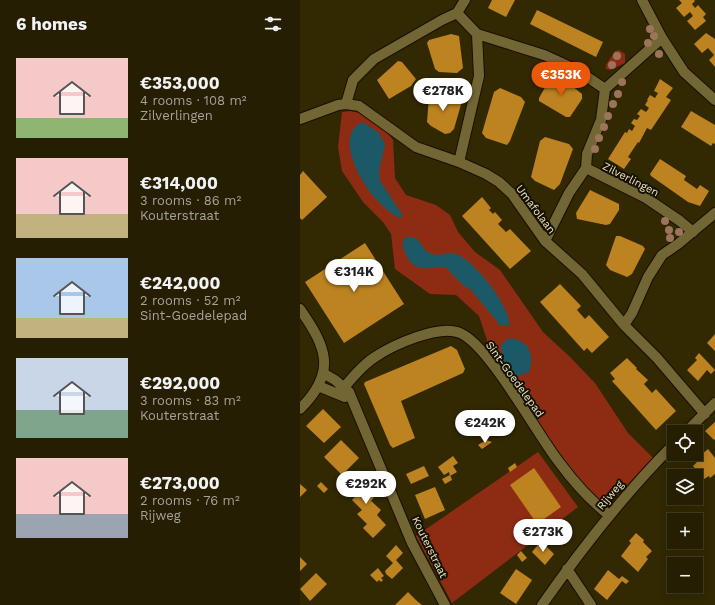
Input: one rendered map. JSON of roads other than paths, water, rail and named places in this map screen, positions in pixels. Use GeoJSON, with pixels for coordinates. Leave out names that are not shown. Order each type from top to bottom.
{"type":"FeatureCollection","features":[{"type":"Feature","properties":{"kind":"street"},"geometry":{"type":"LineString","coordinates":[[300,119],[346,104],[353,80],[374,59],[457,13],[465,0]]}},
{"type":"Feature","properties":{"kind":"street"},"geometry":{"type":"LineString","coordinates":[[642,0],[662,38],[684,72],[715,100]]}},
{"type":"Feature","properties":{"kind":"street"},"geometry":{"type":"LineString","coordinates":[[457,13],[477,34],[544,55],[577,70],[605,89],[622,76],[662,38]]}},
{"type":"Feature","properties":{"kind":"street"},"geometry":{"type":"LineString","coordinates":[[459,162],[479,76],[477,34]]}},
{"type":"Feature","properties":{"kind":"street","name":"Zilverlingen"},"geometry":{"type":"LineString","coordinates":[[605,89],[601,120],[587,154],[586,168],[646,198],[680,221],[692,232]]}},
{"type":"Feature","properties":{"kind":"street","name":"Umafolaan"},"geometry":{"type":"LineString","coordinates":[[346,104],[359,106],[416,147],[459,162],[486,174],[499,182],[512,194],[545,241],[582,274],[624,325],[657,358],[704,414]]}},
{"type":"Feature","properties":{"kind":"street"},"geometry":{"type":"LineString","coordinates":[[545,241],[569,193],[586,168]]}},
{"type":"Feature","properties":{"kind":"street"},"geometry":{"type":"LineString","coordinates":[[624,325],[632,313],[648,277],[662,255],[715,213]]}},
{"type":"Feature","properties":{"kind":"street"},"geometry":{"type":"LineString","coordinates":[[300,309],[315,330],[322,346],[324,356],[323,373],[318,386],[314,394],[300,409]]}},
{"type":"Feature","properties":{"kind":"street","name":"Sint-Goedelepad"},"geometry":{"type":"LineString","coordinates":[[341,391],[357,372],[375,357],[417,337],[447,329],[460,333],[473,342],[492,364],[559,463],[609,515]]}},
{"type":"Feature","properties":{"kind":"street","name":"Kouterstraat"},"geometry":{"type":"LineString","coordinates":[[323,373],[335,380],[341,391],[358,409],[412,543],[445,605]]}},
{"type":"Feature","properties":{"kind":"street","name":"Kouterstraat"},"geometry":{"type":"LineString","coordinates":[[318,386],[341,391]]}},
{"type":"Feature","properties":{"kind":"street"},"geometry":{"type":"LineString","coordinates":[[693,425],[715,403]]}},
{"type":"Feature","properties":{"kind":"street","name":"Rijweg"},"geometry":{"type":"LineString","coordinates":[[542,605],[567,569],[609,515],[629,491],[667,451]]}},
{"type":"Feature","properties":{"kind":"street"},"geometry":{"type":"LineString","coordinates":[[567,569],[591,605]]}},
{"type":"Feature","properties":{"kind":"water"},"geometry":{"type":"Polygon","coordinates":[[[362,122],[378,132],[385,144],[379,170],[380,181],[403,216],[400,218],[380,204],[358,173],[353,161],[350,149],[350,138],[354,129],[362,122]]]}},
{"type":"Feature","properties":{"kind":"water"},"geometry":{"type":"Polygon","coordinates":[[[406,237],[416,239],[428,252],[432,254],[438,255],[453,253],[464,258],[481,274],[498,296],[508,317],[509,325],[500,325],[471,290],[463,285],[445,267],[422,268],[413,264],[405,253],[402,244],[406,237]]]}},
{"type":"Feature","properties":{"kind":"water"},"geometry":{"type":"Polygon","coordinates":[[[509,338],[516,339],[526,345],[529,349],[531,354],[531,365],[529,372],[518,376],[507,367],[503,359],[501,345],[509,338]]]}}]}
